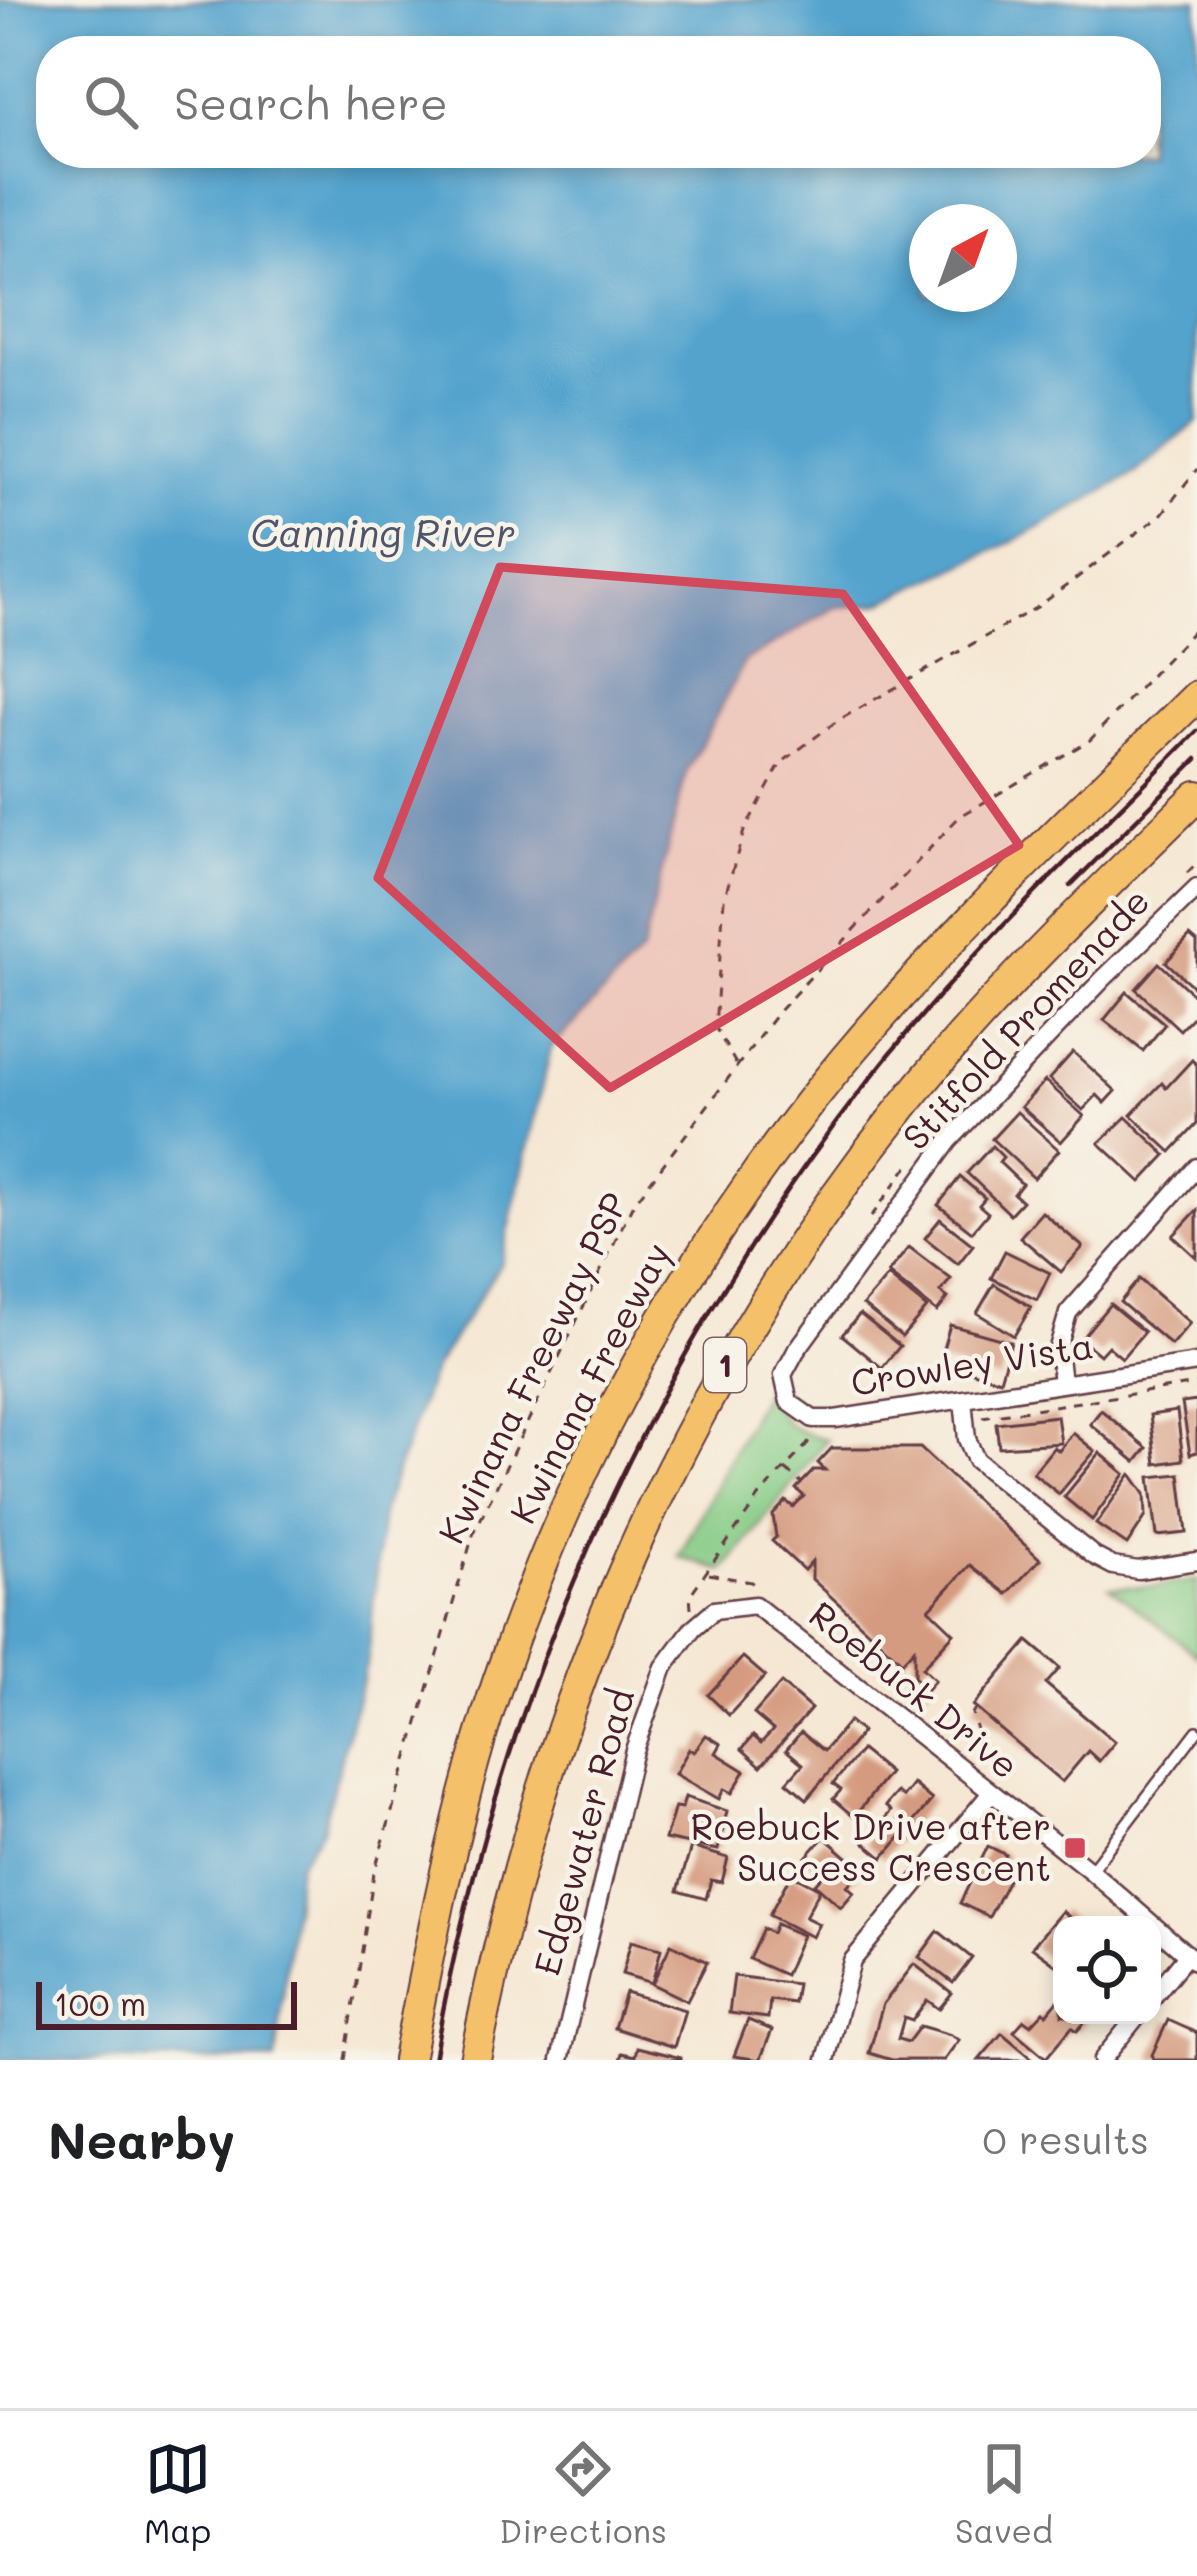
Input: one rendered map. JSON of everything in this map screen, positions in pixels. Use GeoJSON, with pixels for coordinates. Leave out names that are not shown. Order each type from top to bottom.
{"type":"FeatureCollection","features":[{"type":"Feature","properties":{"kind":"highway","name":"Kwinana Freeway"},"geometry":{"type":"LineString","coordinates":[[408,2060],[458,1826],[497,1685],[553,1534],[640,1356],[706,1245],[856,1046],[924,971],[1197,696]]}},
{"type":"Feature","properties":{"kind":"highway","name":"1"},"geometry":{"type":"LineString","coordinates":[[476,2060],[522,1852],[562,1725],[623,1567],[701,1407],[768,1297],[905,1103],[979,1017],[1195,798]]}},
{"type":"Feature","properties":{"kind":"street","name":"Stitfold Promenade"},"geometry":{"type":"LineString","coordinates":[[783,1375],[949,1141],[1197,888]]}},
{"type":"Feature","properties":{"kind":"street"},"geometry":{"type":"LineString","coordinates":[[1062,1383],[1058,1348],[1068,1313],[1197,1167]]}},
{"type":"Feature","properties":{"kind":"street","name":"Crowley Vista"},"geometry":{"type":"LineString","coordinates":[[783,1375],[789,1402],[813,1419],[1197,1364]]}},
{"type":"Feature","properties":{"kind":"street"},"geometry":{"type":"LineString","coordinates":[[963,1400],[976,1460],[1102,1561],[1130,1570],[1197,1561]]}},
{"type":"Feature","properties":{"kind":"street","name":"Roebuck Drive"},"geometry":{"type":"LineString","coordinates":[[755,1605],[1090,1871],[1192,1959]]}},
{"type":"Feature","properties":{"kind":"street","name":"Edgewater Road"},"geometry":{"type":"LineString","coordinates":[[560,2060],[634,1750],[664,1667],[692,1628],[714,1610],[755,1605]]}},
{"type":"Feature","properties":{"kind":"street"},"geometry":{"type":"LineString","coordinates":[[826,2060],[852,1960],[990,1794]]}},
{"type":"Feature","properties":{"kind":"street"},"geometry":{"type":"LineString","coordinates":[[1161,1989],[1192,1959]]}},
{"type":"Feature","properties":{"kind":"street"},"geometry":{"type":"LineString","coordinates":[[1102,2060],[1131,2024]]}},
{"type":"Feature","properties":{"kind":"lane"},"geometry":{"type":"LineString","coordinates":[[1090,1871],[1197,1731]]}},
{"type":"Feature","properties":{"kind":"path"},"geometry":{"type":"LineString","coordinates":[[737,1066],[715,1027],[724,899],[744,831],[781,763],[837,721],[1039,606],[1161,514],[1197,469]]}},
{"type":"Feature","properties":{"kind":"path","name":"Kwinana Freeway PSP"},"geometry":{"type":"LineString","coordinates":[[344,2060],[374,1873],[473,1535],[632,1206],[778,1012],[959,817],[1090,740],[1197,627]]}},
{"type":"Feature","properties":{"kind":"path"},"geometry":{"type":"LineString","coordinates":[[964,1420],[1197,1384]]}},
{"type":"Feature","properties":{"kind":"path"},"geometry":{"type":"LineString","coordinates":[[784,1468],[802,1483]]}},
{"type":"Feature","properties":{"kind":"path"},"geometry":{"type":"LineString","coordinates":[[966,1775],[983,1752],[972,1713],[976,1709]]}},
{"type":"Feature","properties":{"kind":"highlighted area"},"geometry":{"type":"Polygon","coordinates":[[[500,567],[843,594],[1019,845],[610,1088],[378,878],[500,567]]]}},
{"type":"Feature","properties":{"kind":"green space"},"geometry":{"type":"Polygon","coordinates":[[[766,1387],[788,1423],[827,1439],[724,1571],[679,1557],[766,1387]]]}},
{"type":"Feature","properties":{"kind":"green space"},"geometry":{"type":"Polygon","coordinates":[[[1197,1580],[1197,1655],[1110,1587],[1154,1587],[1197,1580]]]}},
{"type":"Feature","properties":{"kind":"water","name":"Canning River"},"geometry":{"type":"Polygon","coordinates":[[[0,0],[1197,0],[1197,422],[1135,473],[1024,536],[878,604],[836,607],[745,661],[686,773],[642,952],[551,1048],[501,1263],[433,1370],[382,1511],[368,1658],[322,1829],[298,1864],[276,2060],[0,2060],[0,0]]]}},
{"type":"Feature","properties":{"kind":"building"},"geometry":{"type":"Polygon","coordinates":[[[1190,936],[1197,942],[1197,990],[1166,962],[1190,936]]]}},
{"type":"Feature","properties":{"kind":"building"},"geometry":{"type":"Polygon","coordinates":[[[1159,963],[1197,998],[1197,1012],[1180,1030],[1136,989],[1159,963]]]}},
{"type":"Feature","properties":{"kind":"building"},"geometry":{"type":"Polygon","coordinates":[[[1127,992],[1165,1024],[1143,1051],[1104,1020],[1127,992]]]}},
{"type":"Feature","properties":{"kind":"building"},"geometry":{"type":"Polygon","coordinates":[[[1073,1052],[1116,1091],[1105,1103],[1097,1095],[1083,1110],[1049,1079],[1073,1052]]]}},
{"type":"Feature","properties":{"kind":"building"},"geometry":{"type":"Polygon","coordinates":[[[1192,1060],[1197,1065],[1197,1124],[1171,1152],[1131,1115],[1192,1060]]]}},
{"type":"Feature","properties":{"kind":"building"},"geometry":{"type":"Polygon","coordinates":[[[1045,1081],[1084,1116],[1061,1142],[1021,1107],[1045,1081]]]}},
{"type":"Feature","properties":{"kind":"building"},"geometry":{"type":"Polygon","coordinates":[[[1017,1112],[1059,1150],[1034,1178],[992,1139],[1017,1112]]]}},
{"type":"Feature","properties":{"kind":"building"},"geometry":{"type":"Polygon","coordinates":[[[1126,1117],[1166,1155],[1141,1182],[1099,1143],[1126,1117]]]}},
{"type":"Feature","properties":{"kind":"building"},"geometry":{"type":"Polygon","coordinates":[[[992,1146],[1003,1157],[999,1162],[1022,1184],[1014,1194],[1022,1201],[1010,1214],[967,1173],[992,1146]]]}},
{"type":"Feature","properties":{"kind":"building"},"geometry":{"type":"Polygon","coordinates":[[[960,1177],[985,1198],[979,1205],[988,1213],[972,1232],[938,1205],[960,1177]]]}},
{"type":"Feature","properties":{"kind":"building"},"geometry":{"type":"Polygon","coordinates":[[[1197,1210],[1197,1258],[1173,1236],[1197,1210]]]}},
{"type":"Feature","properties":{"kind":"building"},"geometry":{"type":"Polygon","coordinates":[[[1042,1212],[1083,1247],[1061,1272],[1020,1237],[1042,1212]]]}},
{"type":"Feature","properties":{"kind":"building"},"geometry":{"type":"Polygon","coordinates":[[[940,1219],[973,1245],[958,1264],[925,1238],[940,1219]]]}},
{"type":"Feature","properties":{"kind":"building"},"geometry":{"type":"Polygon","coordinates":[[[909,1247],[951,1279],[940,1292],[948,1298],[937,1312],[888,1273],[909,1247]]]}},
{"type":"Feature","properties":{"kind":"building"},"geometry":{"type":"Polygon","coordinates":[[[1005,1251],[1050,1273],[1037,1300],[991,1278],[1005,1251]]]}},
{"type":"Feature","properties":{"kind":"building"},"geometry":{"type":"Polygon","coordinates":[[[888,1276],[927,1308],[902,1337],[863,1305],[888,1276]]]}},
{"type":"Feature","properties":{"kind":"building"},"geometry":{"type":"Polygon","coordinates":[[[1139,1279],[1190,1323],[1171,1345],[1120,1302],[1139,1279]]]}},
{"type":"Feature","properties":{"kind":"building"},"geometry":{"type":"Polygon","coordinates":[[[994,1284],[1031,1307],[1014,1336],[977,1313],[994,1284]]]}},
{"type":"Feature","properties":{"kind":"building"},"geometry":{"type":"Polygon","coordinates":[[[1110,1304],[1144,1332],[1122,1358],[1108,1346],[1100,1355],[1081,1339],[1110,1304]]]}},
{"type":"Feature","properties":{"kind":"building"},"geometry":{"type":"Polygon","coordinates":[[[860,1314],[900,1346],[882,1368],[842,1335],[860,1314]]]}},
{"type":"Feature","properties":{"kind":"building"},"geometry":{"type":"Polygon","coordinates":[[[950,1325],[1011,1342],[1000,1380],[939,1362],[950,1325]]]}},
{"type":"Feature","properties":{"kind":"building"},"geometry":{"type":"Polygon","coordinates":[[[1197,1401],[1197,1452],[1190,1454],[1182,1403],[1197,1401]]]}},
{"type":"Feature","properties":{"kind":"building"},"geometry":{"type":"Polygon","coordinates":[[[1101,1410],[1147,1448],[1136,1462],[1090,1424],[1101,1410]]]}},
{"type":"Feature","properties":{"kind":"building"},"geometry":{"type":"Polygon","coordinates":[[[1177,1411],[1183,1460],[1156,1464],[1150,1415],[1177,1411]]]}},
{"type":"Feature","properties":{"kind":"building"},"geometry":{"type":"Polygon","coordinates":[[[1057,1416],[1061,1443],[999,1447],[996,1423],[1057,1416]]]}},
{"type":"Feature","properties":{"kind":"building"},"geometry":{"type":"Polygon","coordinates":[[[1073,1433],[1095,1451],[1059,1494],[1033,1473],[1073,1433]]]}},
{"type":"Feature","properties":{"kind":"building"},"geometry":{"type":"Polygon","coordinates":[[[832,1448],[920,1448],[1040,1559],[1007,1594],[970,1565],[929,1609],[954,1633],[922,1668],[935,1680],[927,1689],[914,1677],[914,1649],[902,1662],[812,1579],[812,1561],[804,1570],[772,1541],[776,1537],[773,1515],[786,1501],[793,1507],[804,1496],[796,1489],[814,1470],[825,1470],[818,1463],[832,1448]]]}},
{"type":"Feature","properties":{"kind":"building"},"geometry":{"type":"Polygon","coordinates":[[[1100,1453],[1125,1474],[1092,1520],[1064,1497],[1100,1453]]]}},
{"type":"Feature","properties":{"kind":"building"},"geometry":{"type":"Polygon","coordinates":[[[1131,1474],[1145,1494],[1146,1516],[1127,1545],[1096,1524],[1131,1474]]]}},
{"type":"Feature","properties":{"kind":"building"},"geometry":{"type":"Polygon","coordinates":[[[1180,1474],[1187,1533],[1157,1536],[1150,1477],[1180,1474]]]}},
{"type":"Feature","properties":{"kind":"building"},"geometry":{"type":"Polygon","coordinates":[[[1028,1641],[1060,1668],[1046,1684],[1115,1742],[1099,1761],[1088,1751],[1062,1782],[973,1706],[1028,1641]]]}},
{"type":"Feature","properties":{"kind":"building"},"geometry":{"type":"Polygon","coordinates":[[[743,1657],[765,1676],[729,1715],[708,1695],[743,1657]]]}},
{"type":"Feature","properties":{"kind":"building"},"geometry":{"type":"Polygon","coordinates":[[[781,1683],[811,1709],[761,1766],[742,1749],[753,1736],[761,1743],[773,1730],[754,1714],[781,1683]]]}},
{"type":"Feature","properties":{"kind":"building"},"geometry":{"type":"Polygon","coordinates":[[[849,1721],[862,1732],[807,1799],[787,1782],[803,1764],[786,1750],[801,1732],[824,1751],[849,1721]]]}},
{"type":"Feature","properties":{"kind":"building"},"geometry":{"type":"Polygon","coordinates":[[[706,1735],[721,1744],[716,1753],[745,1771],[732,1793],[724,1789],[719,1799],[675,1774],[689,1749],[694,1752],[706,1735]]]}},
{"type":"Feature","properties":{"kind":"building"},"geometry":{"type":"Polygon","coordinates":[[[861,1750],[889,1773],[854,1817],[833,1799],[841,1790],[833,1784],[861,1750]]]}},
{"type":"Feature","properties":{"kind":"building"},"geometry":{"type":"Polygon","coordinates":[[[913,1784],[932,1800],[883,1858],[865,1843],[891,1811],[885,1806],[897,1792],[903,1797],[913,1784]]]}},
{"type":"Feature","properties":{"kind":"building"},"geometry":{"type":"Polygon","coordinates":[[[685,1797],[727,1811],[718,1850],[665,1839],[675,1807],[682,1808],[685,1797]]]}},
{"type":"Feature","properties":{"kind":"building"},"geometry":{"type":"Polygon","coordinates":[[[824,1837],[862,1870],[847,1886],[854,1892],[841,1907],[815,1884],[825,1873],[806,1857],[824,1837]]]}},
{"type":"Feature","properties":{"kind":"building"},"geometry":{"type":"Polygon","coordinates":[[[988,1846],[1006,1855],[1002,1862],[1014,1868],[989,1917],[960,1903],[988,1846]]]}},
{"type":"Feature","properties":{"kind":"building"},"geometry":{"type":"Polygon","coordinates":[[[691,1847],[728,1858],[722,1882],[711,1880],[706,1899],[678,1891],[691,1847]]]}},
{"type":"Feature","properties":{"kind":"building"},"geometry":{"type":"Polygon","coordinates":[[[791,1874],[820,1889],[805,1917],[819,1924],[812,1937],[769,1915],[791,1874]]]}},
{"type":"Feature","properties":{"kind":"building"},"geometry":{"type":"Polygon","coordinates":[[[1053,1922],[1053,1962],[1032,1947],[1053,1922]]]}},
{"type":"Feature","properties":{"kind":"building"},"geometry":{"type":"Polygon","coordinates":[[[776,1924],[802,1935],[785,1975],[749,1959],[763,1929],[772,1933],[776,1924]]]}},
{"type":"Feature","properties":{"kind":"building"},"geometry":{"type":"Polygon","coordinates":[[[938,1931],[972,1958],[953,1983],[919,1957],[938,1931]]]}},
{"type":"Feature","properties":{"kind":"building"},"geometry":{"type":"Polygon","coordinates":[[[631,1941],[661,1949],[652,1983],[622,1974],[631,1941]]]}},
{"type":"Feature","properties":{"kind":"building"},"geometry":{"type":"Polygon","coordinates":[[[671,1944],[707,1962],[687,2001],[652,1984],[671,1944]]]}},
{"type":"Feature","properties":{"kind":"building"},"geometry":{"type":"Polygon","coordinates":[[[914,1964],[952,1993],[939,2009],[927,2000],[912,2021],[904,2018],[898,2039],[908,2042],[920,2026],[951,2035],[959,2040],[944,2060],[892,2060],[869,2053],[883,2004],[914,1964]]]}},
{"type":"Feature","properties":{"kind":"building"},"geometry":{"type":"Polygon","coordinates":[[[734,1976],[797,1984],[794,2003],[770,2000],[768,2018],[729,2013],[734,1976]]]}},
{"type":"Feature","properties":{"kind":"building"},"geometry":{"type":"Polygon","coordinates":[[[625,1992],[685,2010],[674,2047],[614,2028],[625,1992]]]}},
{"type":"Feature","properties":{"kind":"building"},"geometry":{"type":"Polygon","coordinates":[[[1053,2007],[1053,2024],[1083,2024],[1077,2031],[1072,2027],[1046,2058],[1014,2031],[1024,2020],[1031,2025],[1044,2011],[1047,2014],[1053,2007]]]}},
{"type":"Feature","properties":{"kind":"building"},"geometry":{"type":"Polygon","coordinates":[[[748,2020],[772,2030],[760,2060],[734,2056],[748,2020]]]}},
{"type":"Feature","properties":{"kind":"building"},"geometry":{"type":"Polygon","coordinates":[[[1168,2020],[1197,2033],[1197,2060],[1155,2060],[1152,2055],[1168,2020]]]}},
{"type":"Feature","properties":{"kind":"building"},"geometry":{"type":"Polygon","coordinates":[[[1002,2033],[1034,2060],[979,2060],[1002,2033]]]}},
{"type":"Feature","properties":{"kind":"building"},"geometry":{"type":"Polygon","coordinates":[[[637,2047],[681,2060],[620,2060],[622,2053],[635,2056],[637,2047]]]}},
{"type":"Feature","properties":{"kind":"railway"},"geometry":{"type":"LineString","coordinates":[[434,2060],[464,1913],[505,1769],[555,1628],[615,1490],[684,1357],[762,1229],[848,1107],[943,991],[1197,731]]}},
{"type":"Feature","properties":{"kind":"railway"},"geometry":{"type":"LineString","coordinates":[[1070,886],[1197,759]]}},
{"type":"Feature","properties":{"kind":"place","name":"Roebuck Drive after Success Crescent"},"geometry":{"type":"Point","coordinates":[1075,1848]}}]}
